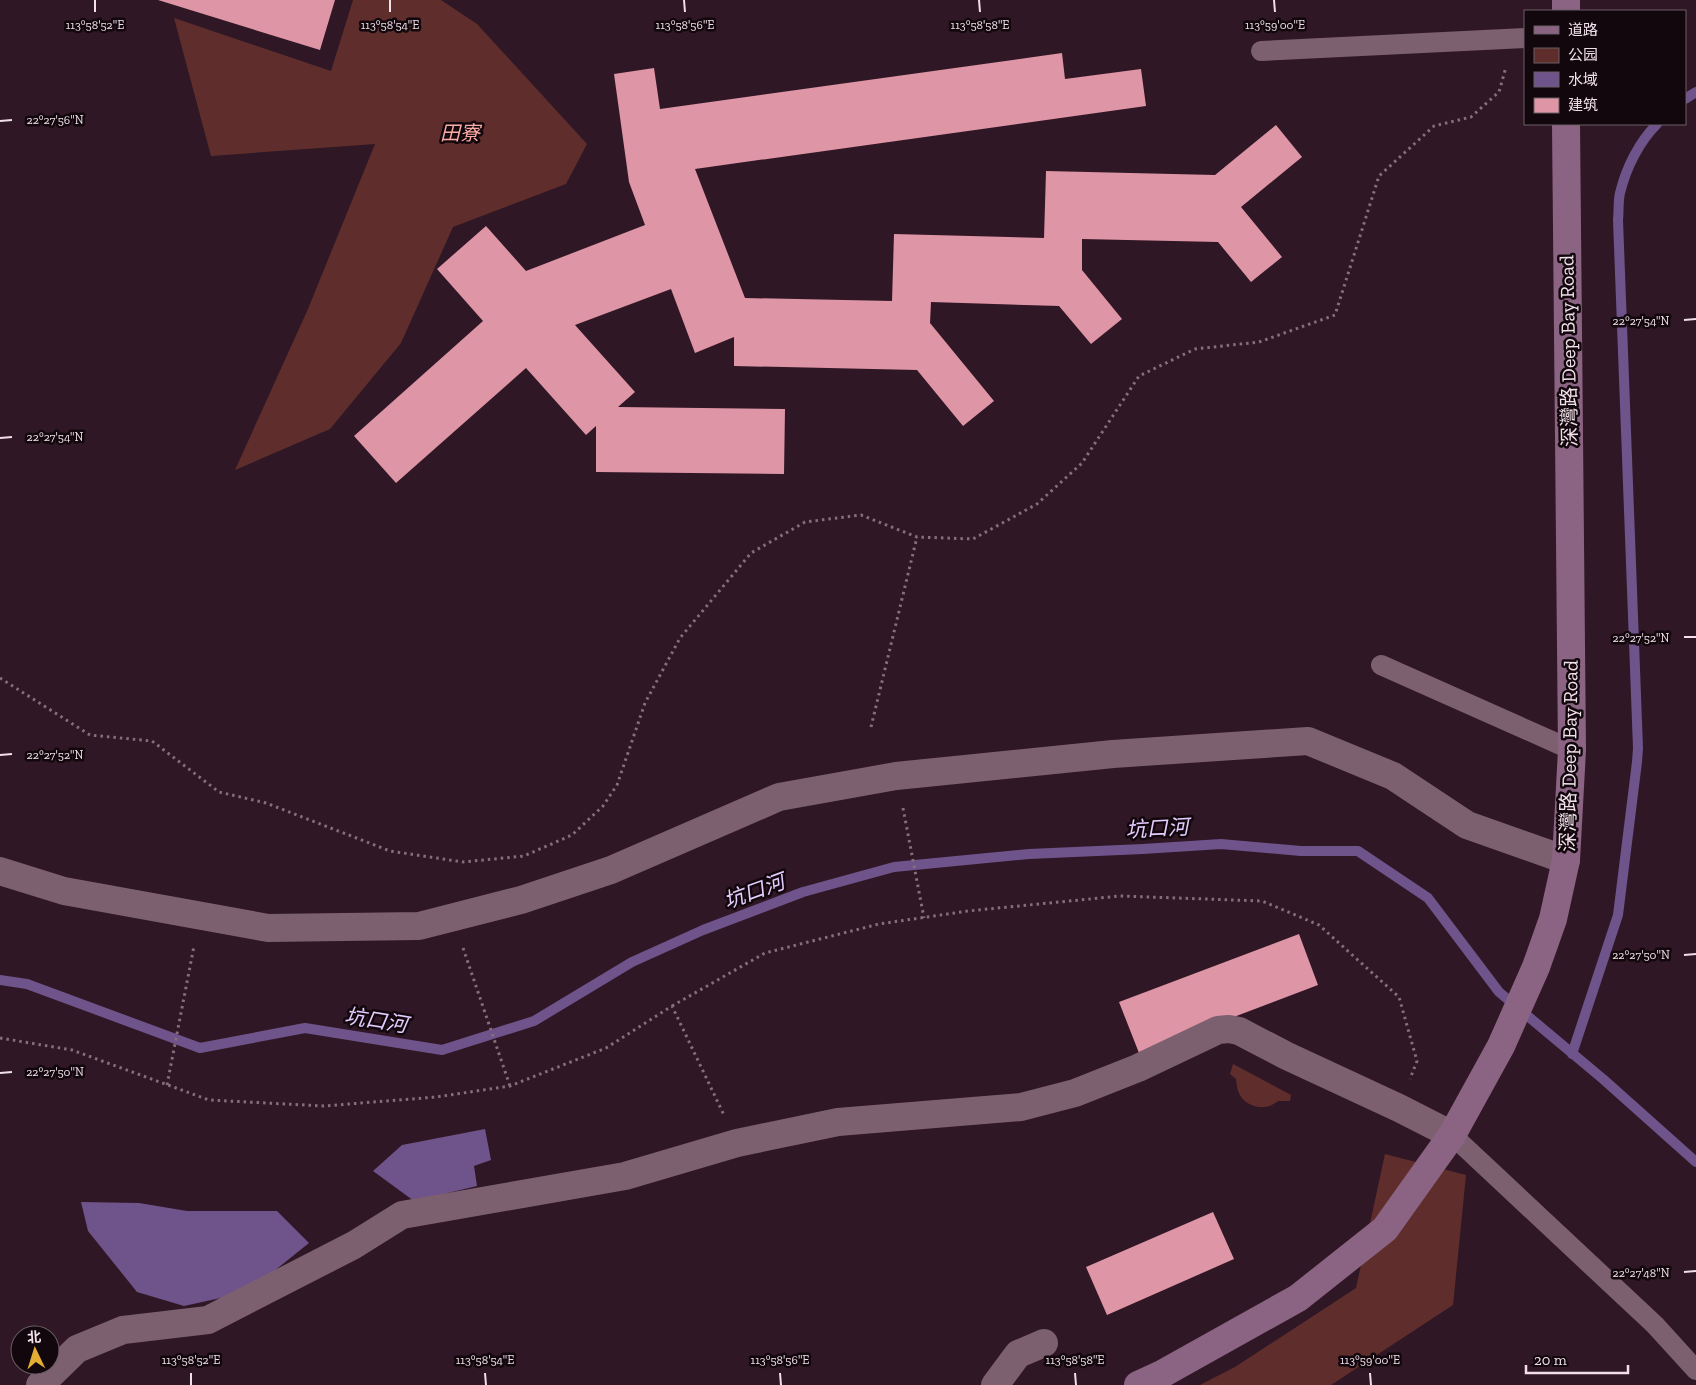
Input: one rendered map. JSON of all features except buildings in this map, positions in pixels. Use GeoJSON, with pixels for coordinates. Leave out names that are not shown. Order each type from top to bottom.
{"type":"FeatureCollection","features":[{"type":"Feature","properties":{"kind":"street","name":"深灣路 Deep Bay Road"},"geometry":{"type":"LineString","coordinates":[[1138,1385],[1162,1374],[1298,1298],[1385,1229],[1452,1135],[1501,1046],[1536,967],[1554,919],[1566,860],[1572,750],[1566,125]]}},
{"type":"Feature","properties":{"kind":"street"},"geometry":{"type":"LineString","coordinates":[[0,871],[64,891],[268,928],[419,926],[521,900],[611,870],[779,797],[896,776],[1114,754],[1308,741],[1393,776],[1467,825],[1566,860]]}},
{"type":"Feature","properties":{"kind":"street"},"geometry":{"type":"LineString","coordinates":[[40,1385],[77,1349],[123,1330],[208,1320],[354,1245],[402,1215],[625,1176],[737,1143],[838,1122],[1021,1107],[1075,1093],[1138,1068],[1218,1030],[1229,1029],[1238,1031],[1452,1135]]}},
{"type":"Feature","properties":{"kind":"street"},"geometry":{"type":"LineString","coordinates":[[995,1385],[1018,1354],[1044,1343]]}},
{"type":"Feature","properties":{"kind":"lane"},"geometry":{"type":"LineString","coordinates":[[1261,51],[1520,38]]}},
{"type":"Feature","properties":{"kind":"lane"},"geometry":{"type":"LineString","coordinates":[[1381,665],[1572,750]]}},
{"type":"Feature","properties":{"kind":"lane"},"geometry":{"type":"LineString","coordinates":[[1452,1135],[1655,1325],[1696,1370]]}},
{"type":"Feature","properties":{"kind":"path"},"geometry":{"type":"LineString","coordinates":[[0,678],[90,735],[152,741],[219,792],[266,803],[390,851],[463,862],[524,856],[572,835],[603,806],[617,785],[645,704],[680,638],[751,553],[805,522],[861,515],[917,537],[973,539],[1036,504],[1082,463],[1139,376],[1194,349],[1259,342],[1336,315],[1379,176],[1434,126],[1471,117],[1499,92],[1520,38]]}},
{"type":"Feature","properties":{"kind":"path"},"geometry":{"type":"LineString","coordinates":[[871,726],[917,537]]}},
{"type":"Feature","properties":{"kind":"path"},"geometry":{"type":"LineString","coordinates":[[902,807],[924,918]]}},
{"type":"Feature","properties":{"kind":"path"},"geometry":{"type":"LineString","coordinates":[[0,1038],[72,1050],[167,1083],[208,1100],[324,1106],[436,1097],[510,1086],[606,1048],[672,1006],[765,953],[879,924],[968,910],[1120,896],[1262,901],[1319,925],[1399,998],[1417,1061],[1399,1108]]}},
{"type":"Feature","properties":{"kind":"path"},"geometry":{"type":"LineString","coordinates":[[461,942],[510,1086]]}},
{"type":"Feature","properties":{"kind":"path"},"geometry":{"type":"LineString","coordinates":[[167,1083],[194,945]]}},
{"type":"Feature","properties":{"kind":"path"},"geometry":{"type":"LineString","coordinates":[[672,1006],[737,1143]]}},
{"type":"Feature","properties":{"kind":"green space","name":"田寮"},"geometry":{"type":"Polygon","coordinates":[[[353,0],[441,0],[477,24],[587,144],[566,184],[453,227],[401,343],[330,429],[235,470],[308,309],[375,144],[211,156],[174,18],[331,71],[353,0]]]}},
{"type":"Feature","properties":{"kind":"green space"},"geometry":{"type":"Polygon","coordinates":[[[1233,1064],[1291,1095],[1290,1101],[1278,1101],[1265,1107],[1255,1106],[1246,1102],[1239,1093],[1236,1079],[1230,1074],[1233,1064]]]}},
{"type":"Feature","properties":{"kind":"green space"},"geometry":{"type":"Polygon","coordinates":[[[1385,1154],[1466,1175],[1453,1305],[1331,1385],[1200,1385],[1235,1367],[1356,1288],[1385,1154]]]}},
{"type":"Feature","properties":{"kind":"water"},"geometry":{"type":"Polygon","coordinates":[[[485,1129],[491,1160],[474,1166],[477,1186],[414,1201],[373,1171],[402,1145],[485,1129]]]}},
{"type":"Feature","properties":{"kind":"water"},"geometry":{"type":"Polygon","coordinates":[[[81,1202],[139,1203],[187,1211],[277,1211],[309,1243],[248,1292],[184,1306],[137,1292],[88,1231],[81,1202]]]}},
{"type":"Feature","properties":{"kind":"waterway"},"geometry":{"type":"LineString","coordinates":[[1686,98],[1696,92]]}},
{"type":"Feature","properties":{"kind":"waterway"},"geometry":{"type":"LineString","coordinates":[[1572,1054],[1618,915],[1637,762],[1618,220],[1619,196],[1626,174],[1639,147],[1656,125]]}},
{"type":"Feature","properties":{"kind":"waterway","name":"坑口河"},"geometry":{"type":"LineString","coordinates":[[0,980],[27,984],[200,1048],[305,1028],[442,1050],[534,1021],[632,962],[703,930],[803,892],[894,867],[1029,854],[1221,844],[1301,851],[1358,851],[1428,898],[1499,992],[1603,1079],[1696,1162]]}}]}
